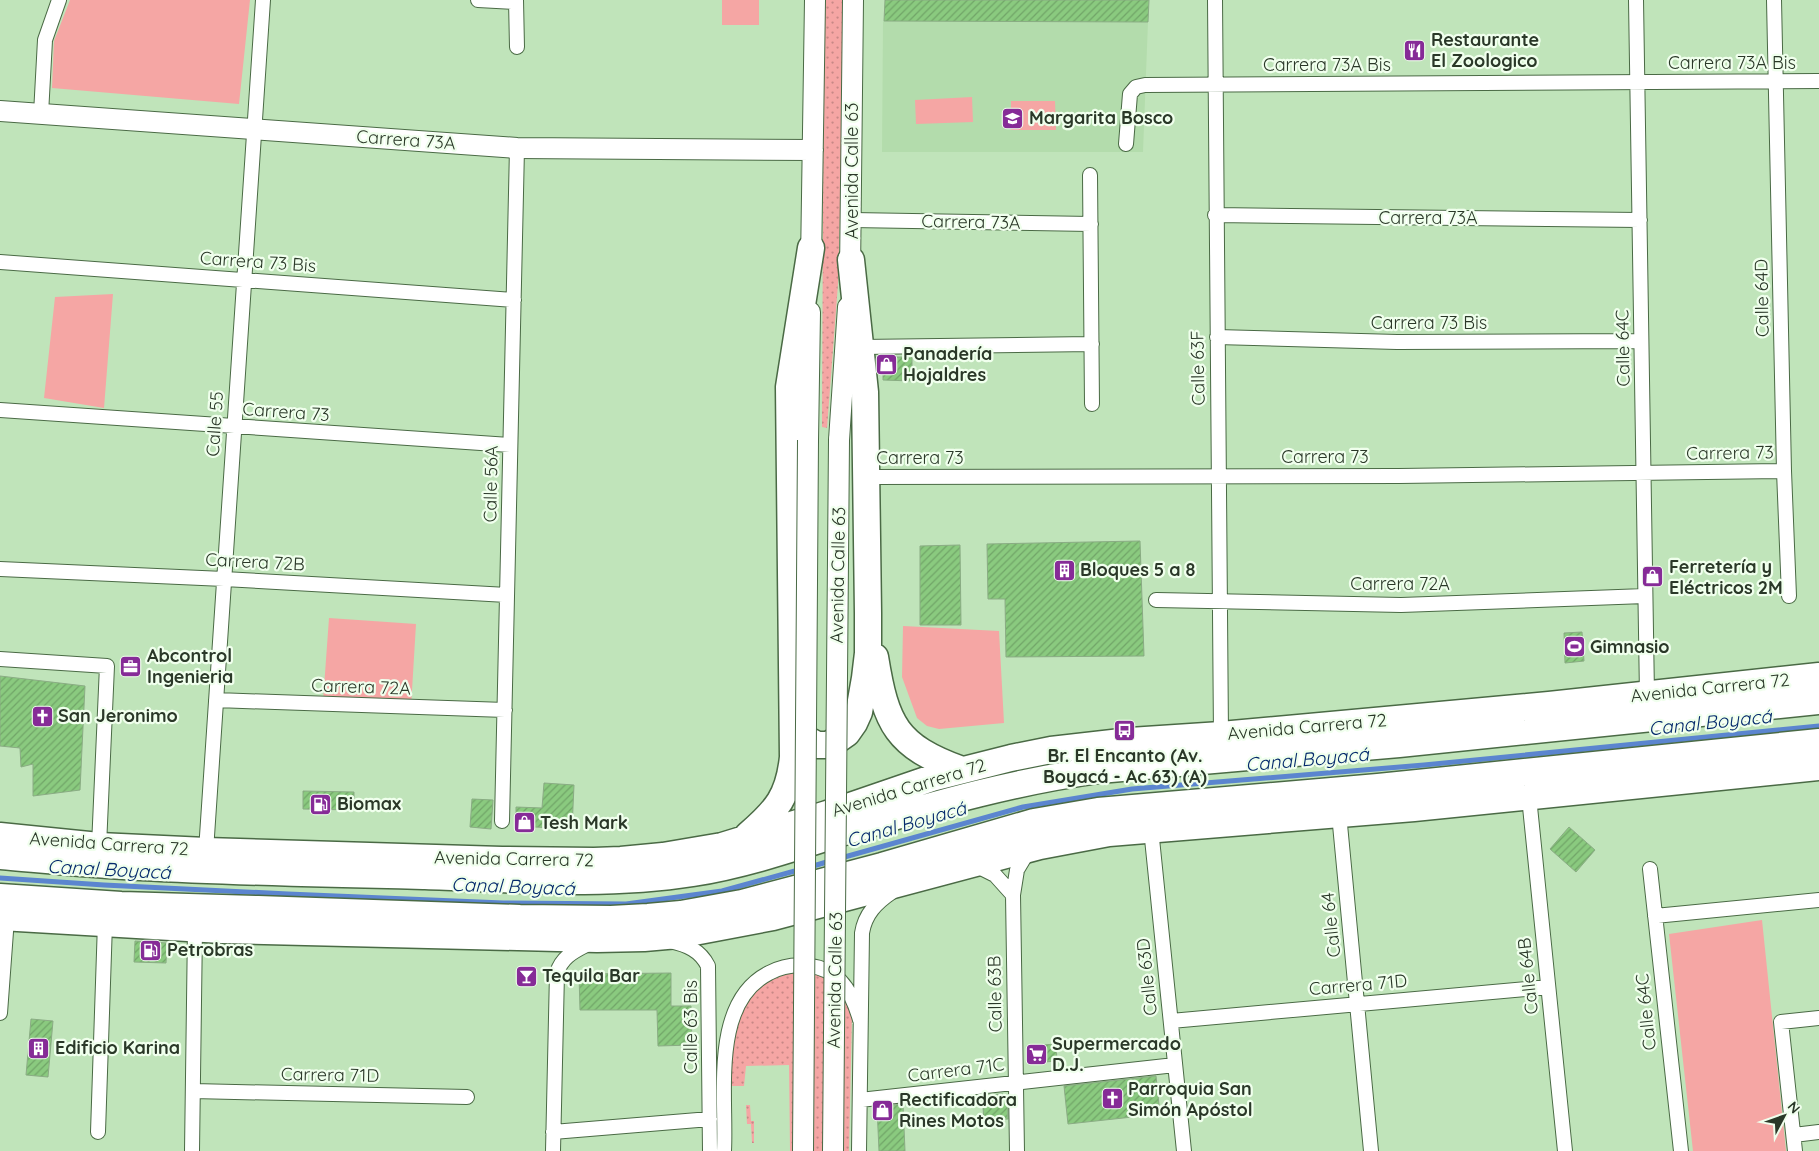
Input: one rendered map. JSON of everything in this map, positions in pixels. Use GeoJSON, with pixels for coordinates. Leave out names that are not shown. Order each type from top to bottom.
{"type":"FeatureCollection","features":[{"type":"Feature","properties":{"kind":"highway"},"geometry":{"type":"LineString","coordinates":[[742,840],[766,820],[780,803],[786,791],[794,757],[789,387],[811,248]]}},
{"type":"Feature","properties":{"kind":"highway"},"geometry":{"type":"LineString","coordinates":[[793,732],[817,745],[828,745],[846,732],[854,723],[861,700],[866,670],[868,614],[865,392],[852,260]]}},
{"type":"Feature","properties":{"kind":"highway"},"geometry":{"type":"LineString","coordinates":[[868,614],[880,690],[894,726],[918,750],[935,760],[962,770]]}},
{"type":"Feature","properties":{"kind":"highway","name":"Avenida Carrera 72"},"geometry":{"type":"LineString","coordinates":[[0,836],[99,846],[206,851],[594,861],[663,856],[709,849],[742,840],[962,770],[1011,758],[1087,744],[1221,735],[1549,705],[1819,676]]}},
{"type":"Feature","properties":{"kind":"highway","name":"Avenida Carrera 72"},"geometry":{"type":"LineString","coordinates":[[0,856],[139,867],[406,876],[606,881],[671,876],[737,865],[996,788],[1063,775],[1099,770],[1399,744],[1819,701]]}},
{"type":"Feature","properties":{"kind":"highway"},"geometry":{"type":"LineString","coordinates":[[1508,733],[1549,705]]}},
{"type":"Feature","properties":{"kind":"highway"},"geometry":{"type":"LineString","coordinates":[[1332,725],[1399,744]]}},
{"type":"Feature","properties":{"kind":"highway"},"geometry":{"type":"LineString","coordinates":[[1789,770],[1819,742]]}},
{"type":"Feature","properties":{"kind":"highway"},"geometry":{"type":"LineString","coordinates":[[2,910],[122,905],[611,919],[681,914],[735,904],[873,868],[1034,822],[1098,811],[1378,787],[1819,742]]}},
{"type":"Feature","properties":{"kind":"highway"},"geometry":{"type":"LineString","coordinates":[[2,910],[105,923],[195,928],[597,939],[655,937],[700,932],[773,917],[1070,839],[1151,829],[1529,797],[1819,767]]}},
{"type":"Feature","properties":{"kind":"highway"},"geometry":{"type":"LineString","coordinates":[[99,846],[139,867]]}},
{"type":"Feature","properties":{"kind":"highway"},"geometry":{"type":"LineString","coordinates":[[306,873],[329,854]]}},
{"type":"Feature","properties":{"kind":"highway"},"geometry":{"type":"LineString","coordinates":[[387,856],[406,876]]}},
{"type":"Feature","properties":{"kind":"highway"},"geometry":{"type":"LineString","coordinates":[[735,904],[773,917]]}},
{"type":"Feature","properties":{"kind":"highway"},"geometry":{"type":"LineString","coordinates":[[700,932],[735,904]]}},
{"type":"Feature","properties":{"kind":"highway"},"geometry":{"type":"LineString","coordinates":[[333,911],[383,934]]}},
{"type":"Feature","properties":{"kind":"main road","name":"Avenida Calle 63"},"geometry":{"type":"LineString","coordinates":[[803,1151],[808,440],[816,0]]}},
{"type":"Feature","properties":{"kind":"main road","name":"Avenida Calle 63"},"geometry":{"type":"LineString","coordinates":[[833,1151],[839,440],[852,260],[853,0]]}},
{"type":"Feature","properties":{"kind":"main road","name":"Carrera 73A"},"geometry":{"type":"LineString","coordinates":[[0,112],[517,148],[813,150]]}},
{"type":"Feature","properties":{"kind":"street"},"geometry":{"type":"LineString","coordinates":[[41,114],[45,40],[59,0]]}},
{"type":"Feature","properties":{"kind":"street","name":"Calle 55"},"geometry":{"type":"LineString","coordinates":[[206,851],[263,0]]}},
{"type":"Feature","properties":{"kind":"street"},"geometry":{"type":"LineString","coordinates":[[478,0],[516,1],[517,47]]}},
{"type":"Feature","properties":{"kind":"street","name":"Calle 63F"},"geometry":{"type":"LineString","coordinates":[[1215,0],[1214,85],[1221,735]]}},
{"type":"Feature","properties":{"kind":"street","name":"Calle 64C"},"geometry":{"type":"LineString","coordinates":[[1636,0],[1646,695]]}},
{"type":"Feature","properties":{"kind":"street","name":"Calle 64D"},"geometry":{"type":"LineString","coordinates":[[1774,0],[1784,471],[1789,596]]}},
{"type":"Feature","properties":{"kind":"street","name":"Carrera 73A Bis"},"geometry":{"type":"LineString","coordinates":[[1126,144],[1130,94],[1136,87],[1145,85],[1819,81]]}},
{"type":"Feature","properties":{"kind":"street","name":"Calle 56A"},"geometry":{"type":"LineString","coordinates":[[502,821],[517,148]]}},
{"type":"Feature","properties":{"kind":"street"},"geometry":{"type":"LineString","coordinates":[[1090,175],[1092,404]]}},
{"type":"Feature","properties":{"kind":"street","name":"Carrera 73A"},"geometry":{"type":"LineString","coordinates":[[1216,215],[1640,220]]}},
{"type":"Feature","properties":{"kind":"street","name":"Carrera 73A"},"geometry":{"type":"LineString","coordinates":[[852,220],[1091,224]]}},
{"type":"Feature","properties":{"kind":"street","name":"Carrera 73 Bis"},"geometry":{"type":"LineString","coordinates":[[0,262],[514,300]]}},
{"type":"Feature","properties":{"kind":"street","name":"Carrera 73 Bis"},"geometry":{"type":"LineString","coordinates":[[1217,337],[1397,342],[1641,341]]}},
{"type":"Feature","properties":{"kind":"street"},"geometry":{"type":"LineString","coordinates":[[862,347],[1092,344]]}},
{"type":"Feature","properties":{"kind":"street","name":"Carrera 73"},"geometry":{"type":"LineString","coordinates":[[0,410],[510,445]]}},
{"type":"Feature","properties":{"kind":"street","name":"Carrera 73"},"geometry":{"type":"LineString","coordinates":[[866,477],[1399,476],[1784,471]]}},
{"type":"Feature","properties":{"kind":"street","name":"Carrera 72B"},"geometry":{"type":"LineString","coordinates":[[0,569],[507,595]]}},
{"type":"Feature","properties":{"kind":"street","name":"Carrera 72A"},"geometry":{"type":"LineString","coordinates":[[1156,600],[1401,605],[1645,596]]}},
{"type":"Feature","properties":{"kind":"street"},"geometry":{"type":"LineString","coordinates":[[0,659],[107,666],[99,846]]}},
{"type":"Feature","properties":{"kind":"street","name":"Carrera 72A"},"geometry":{"type":"LineString","coordinates":[[216,700],[505,710]]}},
{"type":"Feature","properties":{"kind":"street","name":"Calle 64B"},"geometry":{"type":"LineString","coordinates":[[1529,797],[1565,1151]]}},
{"type":"Feature","properties":{"kind":"street","name":"Calle 64"},"geometry":{"type":"LineString","coordinates":[[1339,814],[1371,1151]]}},
{"type":"Feature","properties":{"kind":"street","name":"Calle 63D"},"geometry":{"type":"LineString","coordinates":[[1151,829],[1184,1151]]}},
{"type":"Feature","properties":{"kind":"street","name":"Calle 63B"},"geometry":{"type":"LineString","coordinates":[[1017,1151],[1013,896],[1017,870],[1030,848]]}},
{"type":"Feature","properties":{"kind":"street"},"geometry":{"type":"LineString","coordinates":[[972,864],[995,875],[1013,896]]}},
{"type":"Feature","properties":{"kind":"street","name":"Calle 64C"},"geometry":{"type":"LineString","coordinates":[[1650,869],[1681,1151]]}},
{"type":"Feature","properties":{"kind":"street"},"geometry":{"type":"LineString","coordinates":[[859,1151],[860,1020],[862,933],[864,921],[874,906],[905,883]]}},
{"type":"Feature","properties":{"kind":"street"},"geometry":{"type":"LineString","coordinates":[[1655,916],[1819,900]]}},
{"type":"Feature","properties":{"kind":"street"},"geometry":{"type":"LineString","coordinates":[[0,1013],[2,910]]}},
{"type":"Feature","properties":{"kind":"street"},"geometry":{"type":"LineString","coordinates":[[98,1132],[105,923]]}},
{"type":"Feature","properties":{"kind":"street"},"geometry":{"type":"LineString","coordinates":[[192,1151],[195,928]]}},
{"type":"Feature","properties":{"kind":"street","name":"Calle 63 Bis"},"geometry":{"type":"LineString","coordinates":[[655,937],[696,950],[708,966],[710,1151]]}},
{"type":"Feature","properties":{"kind":"street"},"geometry":{"type":"LineString","coordinates":[[553,1151],[557,973],[561,964],[571,953],[597,939]]}},
{"type":"Feature","properties":{"kind":"street"},"geometry":{"type":"LineString","coordinates":[[724,1151],[727,1037],[732,1016],[748,989],[760,977],[774,970],[801,965],[814,966],[829,971],[841,981],[855,1002],[860,1020]]}},
{"type":"Feature","properties":{"kind":"street","name":"Carrera 71D"},"geometry":{"type":"LineString","coordinates":[[1171,1021],[1548,987]]}},
{"type":"Feature","properties":{"kind":"street"},"geometry":{"type":"LineString","coordinates":[[1795,1151],[1781,1022],[1819,1018]]}},
{"type":"Feature","properties":{"kind":"street","name":"Carrera 71C"},"geometry":{"type":"LineString","coordinates":[[860,1100],[1175,1065]]}},
{"type":"Feature","properties":{"kind":"street","name":"Carrera 71D"},"geometry":{"type":"LineString","coordinates":[[193,1091],[468,1097]]}},
{"type":"Feature","properties":{"kind":"street"},"geometry":{"type":"LineString","coordinates":[[553,1132],[710,1119]]}},
{"type":"Feature","properties":{"kind":"street"},"geometry":{"type":"LineString","coordinates":[[1794,1135],[1819,1132]]}},
{"type":"Feature","properties":{"kind":"shaded area"},"geometry":{"type":"Polygon","coordinates":[[[70,0],[250,0],[239,104],[52,88],[54,41],[70,0]]]}},
{"type":"Feature","properties":{"kind":"shaded area"},"geometry":{"type":"Polygon","coordinates":[[[722,0],[759,0],[759,25],[722,25],[722,0]]]}},
{"type":"Feature","properties":{"kind":"shaded area"},"geometry":{"type":"Polygon","coordinates":[[[824,0],[843,0],[838,284],[827,428],[822,427],[824,0]]]}},
{"type":"Feature","properties":{"kind":"shaded area","name":"Margarita Bosco"},"geometry":{"type":"Polygon","coordinates":[[[883,21],[1148,22],[1143,152],[882,152],[883,21]]]}},
{"type":"Feature","properties":{"kind":"shaded area"},"geometry":{"type":"Polygon","coordinates":[[[972,97],[973,122],[916,124],[915,100],[972,97]]]}},
{"type":"Feature","properties":{"kind":"shaded area"},"geometry":{"type":"Polygon","coordinates":[[[1011,101],[1055,101],[1056,130],[1011,130],[1011,101]]]}},
{"type":"Feature","properties":{"kind":"shaded area"},"geometry":{"type":"Polygon","coordinates":[[[113,294],[104,408],[44,398],[55,297],[113,294]]]}},
{"type":"Feature","properties":{"kind":"shaded area"},"geometry":{"type":"Polygon","coordinates":[[[329,618],[416,624],[411,707],[323,701],[329,618]]]}},
{"type":"Feature","properties":{"kind":"shaded area"},"geometry":{"type":"Polygon","coordinates":[[[903,626],[999,631],[1004,723],[939,729],[927,726],[917,718],[902,677],[903,626]]]}},
{"type":"Feature","properties":{"kind":"shaded area"},"geometry":{"type":"Polygon","coordinates":[[[1762,920],[1786,1151],[1693,1151],[1669,934],[1762,920]]]}},
{"type":"Feature","properties":{"kind":"shaded area"},"geometry":{"type":"Polygon","coordinates":[[[790,973],[822,976],[833,984],[842,995],[852,1014],[849,1151],[790,1151],[789,1065],[746,1066],[744,1086],[731,1086],[733,1044],[745,1003],[765,983],[790,973]]]}},
{"type":"Feature","properties":{"kind":"shaded area"},"geometry":{"type":"Polygon","coordinates":[[[746,1105],[750,1105],[751,1121],[754,1121],[754,1143],[752,1143],[751,1124],[747,1124],[746,1105]]]}},
{"type":"Feature","properties":{"kind":"building"},"geometry":{"type":"Polygon","coordinates":[[[885,0],[1149,0],[1148,22],[884,21],[885,0]]]}},
{"type":"Feature","properties":{"kind":"building"},"geometry":{"type":"Polygon","coordinates":[[[883,357],[912,357],[912,381],[883,380],[883,357]]]}},
{"type":"Feature","properties":{"kind":"building"},"geometry":{"type":"Polygon","coordinates":[[[1140,541],[1144,656],[1006,657],[1005,599],[988,599],[987,544],[1140,541]]]}},
{"type":"Feature","properties":{"kind":"building"},"geometry":{"type":"Polygon","coordinates":[[[960,545],[961,625],[920,625],[920,546],[960,545]]]}},
{"type":"Feature","properties":{"kind":"building","name":"Gimnasio"},"geometry":{"type":"Polygon","coordinates":[[[1582,632],[1584,661],[1565,663],[1564,633],[1582,632]]]}},
{"type":"Feature","properties":{"kind":"building","name":"San Jeronimo"},"geometry":{"type":"Polygon","coordinates":[[[0,676],[85,686],[80,790],[33,796],[33,764],[21,767],[20,748],[0,746],[0,676]]]}},
{"type":"Feature","properties":{"kind":"building"},"geometry":{"type":"Polygon","coordinates":[[[544,783],[574,785],[572,829],[516,826],[516,807],[542,808],[544,783]]]}},
{"type":"Feature","properties":{"kind":"building"},"geometry":{"type":"Polygon","coordinates":[[[303,791],[354,792],[354,810],[303,809],[303,791]]]}},
{"type":"Feature","properties":{"kind":"building"},"geometry":{"type":"Polygon","coordinates":[[[472,799],[493,800],[491,829],[470,827],[472,799]]]}},
{"type":"Feature","properties":{"kind":"building"},"geometry":{"type":"Polygon","coordinates":[[[1569,827],[1595,850],[1576,872],[1550,849],[1569,827]]]}},
{"type":"Feature","properties":{"kind":"building","name":"Petrobras"},"geometry":{"type":"Polygon","coordinates":[[[135,941],[167,943],[166,963],[134,962],[135,941]]]}},
{"type":"Feature","properties":{"kind":"building"},"geometry":{"type":"Polygon","coordinates":[[[671,973],[671,1006],[691,1006],[692,1045],[658,1046],[657,1010],[580,1010],[579,974],[671,973]]]}},
{"type":"Feature","properties":{"kind":"building","name":"Edificio Karina"},"geometry":{"type":"Polygon","coordinates":[[[31,1019],[53,1021],[48,1077],[26,1075],[31,1019]]]}},
{"type":"Feature","properties":{"kind":"building"},"geometry":{"type":"Polygon","coordinates":[[[1056,1044],[1057,1061],[1031,1063],[1030,1046],[1056,1044]]]}},
{"type":"Feature","properties":{"kind":"building","name":"Parroquia San Simón Apóstol"},"geometry":{"type":"Polygon","coordinates":[[[1156,1076],[1160,1114],[1068,1124],[1064,1086],[1156,1076]]]}},
{"type":"Feature","properties":{"kind":"building"},"geometry":{"type":"Polygon","coordinates":[[[1003,1094],[1007,1098],[1008,1119],[984,1120],[982,1095],[1003,1094]]]}},
{"type":"Feature","properties":{"kind":"building"},"geometry":{"type":"Polygon","coordinates":[[[903,1104],[905,1151],[879,1151],[877,1107],[903,1104]]]}},
{"type":"Feature","properties":{"kind":"waterway","name":"Canal Boyacá"},"geometry":{"type":"LineString","coordinates":[[841,858],[1023,807],[1132,789],[1424,765],[1819,726]]}},
{"type":"Feature","properties":{"kind":"waterway","name":"Canal Boyacá"},"geometry":{"type":"LineString","coordinates":[[810,867],[830,861]]}},
{"type":"Feature","properties":{"kind":"waterway","name":"Canal Boyacá"},"geometry":{"type":"LineString","coordinates":[[0,878],[104,885],[503,903],[626,904],[722,891],[802,869]]}},
{"type":"Feature","properties":{"kind":"place","name":"Restaurante El Zoologico"},"geometry":{"type":"Point","coordinates":[1415,50]}},
{"type":"Feature","properties":{"kind":"place","name":"Margarita Bosco"},"geometry":{"type":"Point","coordinates":[1013,118]}},
{"type":"Feature","properties":{"kind":"place","name":"Panadería Hojaldres"},"geometry":{"type":"Point","coordinates":[887,364]}},
{"type":"Feature","properties":{"kind":"place","name":"Bloques 5 a 8"},"geometry":{"type":"Point","coordinates":[1064,570]}},
{"type":"Feature","properties":{"kind":"place","name":"Ferretería y Eléctricos 2M"},"geometry":{"type":"Point","coordinates":[1653,577]}},
{"type":"Feature","properties":{"kind":"place","name":"Gimnasio"},"geometry":{"type":"Point","coordinates":[1574,647]}},
{"type":"Feature","properties":{"kind":"place","name":"Abcontrol Ingenieria"},"geometry":{"type":"Point","coordinates":[131,666]}},
{"type":"Feature","properties":{"kind":"place","name":"San Jeronimo"},"geometry":{"type":"Point","coordinates":[42,716]}},
{"type":"Feature","properties":{"kind":"place","name":"Br. El Encanto (Av. Boyacá - Ac 63) (A)"},"geometry":{"type":"Point","coordinates":[1125,731]}},
{"type":"Feature","properties":{"kind":"place","name":"Biomax"},"geometry":{"type":"Point","coordinates":[321,804]}},
{"type":"Feature","properties":{"kind":"place","name":"Tesh Mark"},"geometry":{"type":"Point","coordinates":[524,823]}},
{"type":"Feature","properties":{"kind":"place","name":"Petrobras"},"geometry":{"type":"Point","coordinates":[151,950]}},
{"type":"Feature","properties":{"kind":"place","name":"Tequila Bar"},"geometry":{"type":"Point","coordinates":[526,976]}},
{"type":"Feature","properties":{"kind":"place","name":"Edificio Karina"},"geometry":{"type":"Point","coordinates":[39,1048]}},
{"type":"Feature","properties":{"kind":"place","name":"Supermercado D.J."},"geometry":{"type":"Point","coordinates":[1036,1054]}},
{"type":"Feature","properties":{"kind":"place","name":"Parroquia San Simón Apóstol"},"geometry":{"type":"Point","coordinates":[1112,1099]}},
{"type":"Feature","properties":{"kind":"place","name":"Rectificadora Rines Motos"},"geometry":{"type":"Point","coordinates":[883,1110]}}]}
